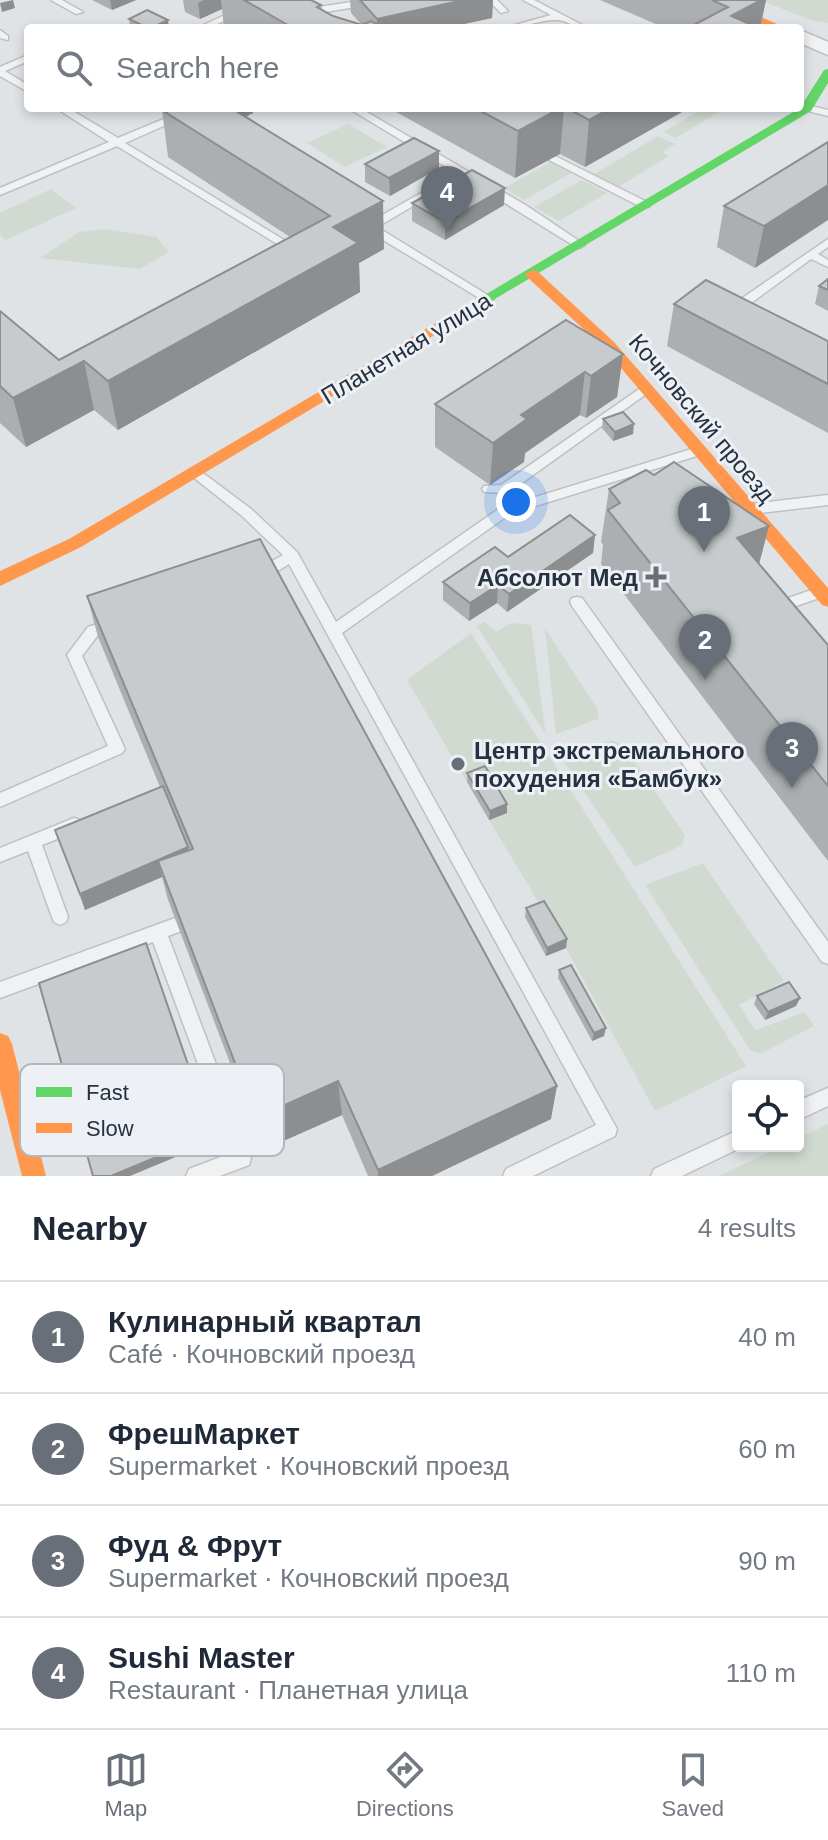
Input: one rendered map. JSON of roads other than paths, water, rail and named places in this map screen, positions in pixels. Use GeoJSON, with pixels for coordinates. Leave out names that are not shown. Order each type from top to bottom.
{"type":"FeatureCollection","features":[{"type":"Feature","properties":{"kind":"street"},"geometry":{"type":"LineString","coordinates":[[712,0],[770,24]]}},
{"type":"Feature","properties":{"kind":"street"},"geometry":{"type":"LineString","coordinates":[[804,38],[828,49]]}},
{"type":"Feature","properties":{"kind":"street","name":"Планетная улица"},"geometry":{"type":"LineString","coordinates":[[818,111],[828,73]]}},
{"type":"Feature","properties":{"kind":"street","name":"Планетная улица"},"geometry":{"type":"LineString","coordinates":[[0,579],[75,543],[645,205],[818,111],[828,98]]}},
{"type":"Feature","properties":{"kind":"street","name":"Кочновский проезд"},"geometry":{"type":"LineString","coordinates":[[532,274],[609,345],[824,596]]}},
{"type":"Feature","properties":{"kind":"street"},"geometry":{"type":"LineString","coordinates":[[0,1044],[20,1122]]}},
{"type":"Feature","properties":{"kind":"street"},"geometry":{"type":"LineString","coordinates":[[29,1156],[34,1176]]}},
{"type":"Feature","properties":{"kind":"lane"},"geometry":{"type":"LineString","coordinates":[[55,0],[79,12]]}},
{"type":"Feature","properties":{"kind":"lane"},"geometry":{"type":"LineString","coordinates":[[296,0],[317,20]]}},
{"type":"Feature","properties":{"kind":"lane"},"geometry":{"type":"LineString","coordinates":[[306,12],[381,0]]}},
{"type":"Feature","properties":{"kind":"lane"},"geometry":{"type":"LineString","coordinates":[[492,0],[504,11]]}},
{"type":"Feature","properties":{"kind":"lane"},"geometry":{"type":"LineString","coordinates":[[527,0],[575,24]]}},
{"type":"Feature","properties":{"kind":"lane"},"geometry":{"type":"LineString","coordinates":[[211,24],[260,1]]}},
{"type":"Feature","properties":{"kind":"lane"},"geometry":{"type":"LineString","coordinates":[[526,24],[560,16]]}},
{"type":"Feature","properties":{"kind":"lane"},"geometry":{"type":"LineString","coordinates":[[0,71],[24,60]]}},
{"type":"Feature","properties":{"kind":"lane"},"geometry":{"type":"LineString","coordinates":[[0,71],[24,86]]}},
{"type":"Feature","properties":{"kind":"lane"},"geometry":{"type":"LineString","coordinates":[[68,112],[299,252]]}},
{"type":"Feature","properties":{"kind":"lane"},"geometry":{"type":"LineString","coordinates":[[360,112],[580,245]]}},
{"type":"Feature","properties":{"kind":"lane"},"geometry":{"type":"LineString","coordinates":[[0,192],[183,113],[194,120]]}},
{"type":"Feature","properties":{"kind":"lane"},"geometry":{"type":"LineString","coordinates":[[553,158],[645,205]]}},
{"type":"Feature","properties":{"kind":"lane"},"geometry":{"type":"LineString","coordinates":[[370,227],[463,173]]}},
{"type":"Feature","properties":{"kind":"lane"},"geometry":{"type":"LineString","coordinates":[[357,219],[489,299]]}},
{"type":"Feature","properties":{"kind":"lane"},"geometry":{"type":"LineString","coordinates":[[744,319],[732,312],[828,242]]}},
{"type":"Feature","properties":{"kind":"lane"},"geometry":{"type":"LineString","coordinates":[[811,255],[828,264]]}},
{"type":"Feature","properties":{"kind":"lane"},"geometry":{"type":"LineString","coordinates":[[489,489],[503,490],[645,389]]}},
{"type":"Feature","properties":{"kind":"lane"},"geometry":{"type":"LineString","coordinates":[[334,631],[505,511],[699,451]]}},
{"type":"Feature","properties":{"kind":"lane"},"geometry":{"type":"LineString","coordinates":[[194,473],[246,512],[292,556],[608,1129],[513,1176]]}},
{"type":"Feature","properties":{"kind":"lane"},"geometry":{"type":"LineString","coordinates":[[748,510],[828,500]]}},
{"type":"Feature","properties":{"kind":"lane"},"geometry":{"type":"LineString","coordinates":[[248,578],[292,556]]}},
{"type":"Feature","properties":{"kind":"lane"},"geometry":{"type":"LineString","coordinates":[[755,616],[824,596]]}},
{"type":"Feature","properties":{"kind":"lane"},"geometry":{"type":"LineString","coordinates":[[577,602],[828,956]]}},
{"type":"Feature","properties":{"kind":"lane"},"geometry":{"type":"LineString","coordinates":[[0,800],[117,749],[74,655],[93,631],[135,617]]}},
{"type":"Feature","properties":{"kind":"lane"},"geometry":{"type":"LineString","coordinates":[[0,855],[85,821]]}},
{"type":"Feature","properties":{"kind":"lane"},"geometry":{"type":"LineString","coordinates":[[33,842],[60,917]]}},
{"type":"Feature","properties":{"kind":"lane"},"geometry":{"type":"LineString","coordinates":[[0,990],[178,925]]}},
{"type":"Feature","properties":{"kind":"lane"},"geometry":{"type":"LineString","coordinates":[[158,932],[207,1064]]}},
{"type":"Feature","properties":{"kind":"lane"},"geometry":{"type":"LineString","coordinates":[[804,1108],[828,1097]]}},
{"type":"Feature","properties":{"kind":"lane"},"geometry":{"type":"LineString","coordinates":[[661,1176],[693,1169],[732,1143]]}},
{"type":"Feature","properties":{"kind":"lane"},"geometry":{"type":"LineString","coordinates":[[196,1176],[241,1156]]}},
{"type":"Feature","properties":{"kind":"place","name":"Sushi Master"},"geometry":{"type":"Point","coordinates":[447,232]}},
{"type":"Feature","properties":{"kind":"place","name":"Кулинарный квартал"},"geometry":{"type":"Point","coordinates":[704,552]}},
{"type":"Feature","properties":{"kind":"place","name":"Абсолют Мед"},"geometry":{"type":"Point","coordinates":[656,577]}},
{"type":"Feature","properties":{"kind":"place","name":"ФрешМаркет"},"geometry":{"type":"Point","coordinates":[705,680]}},
{"type":"Feature","properties":{"kind":"place","name":"Центр экстремального похудения «Бамбук»"},"geometry":{"type":"Point","coordinates":[458,764]}},
{"type":"Feature","properties":{"kind":"place","name":"Фуд & Фрут"},"geometry":{"type":"Point","coordinates":[792,788]}}]}
